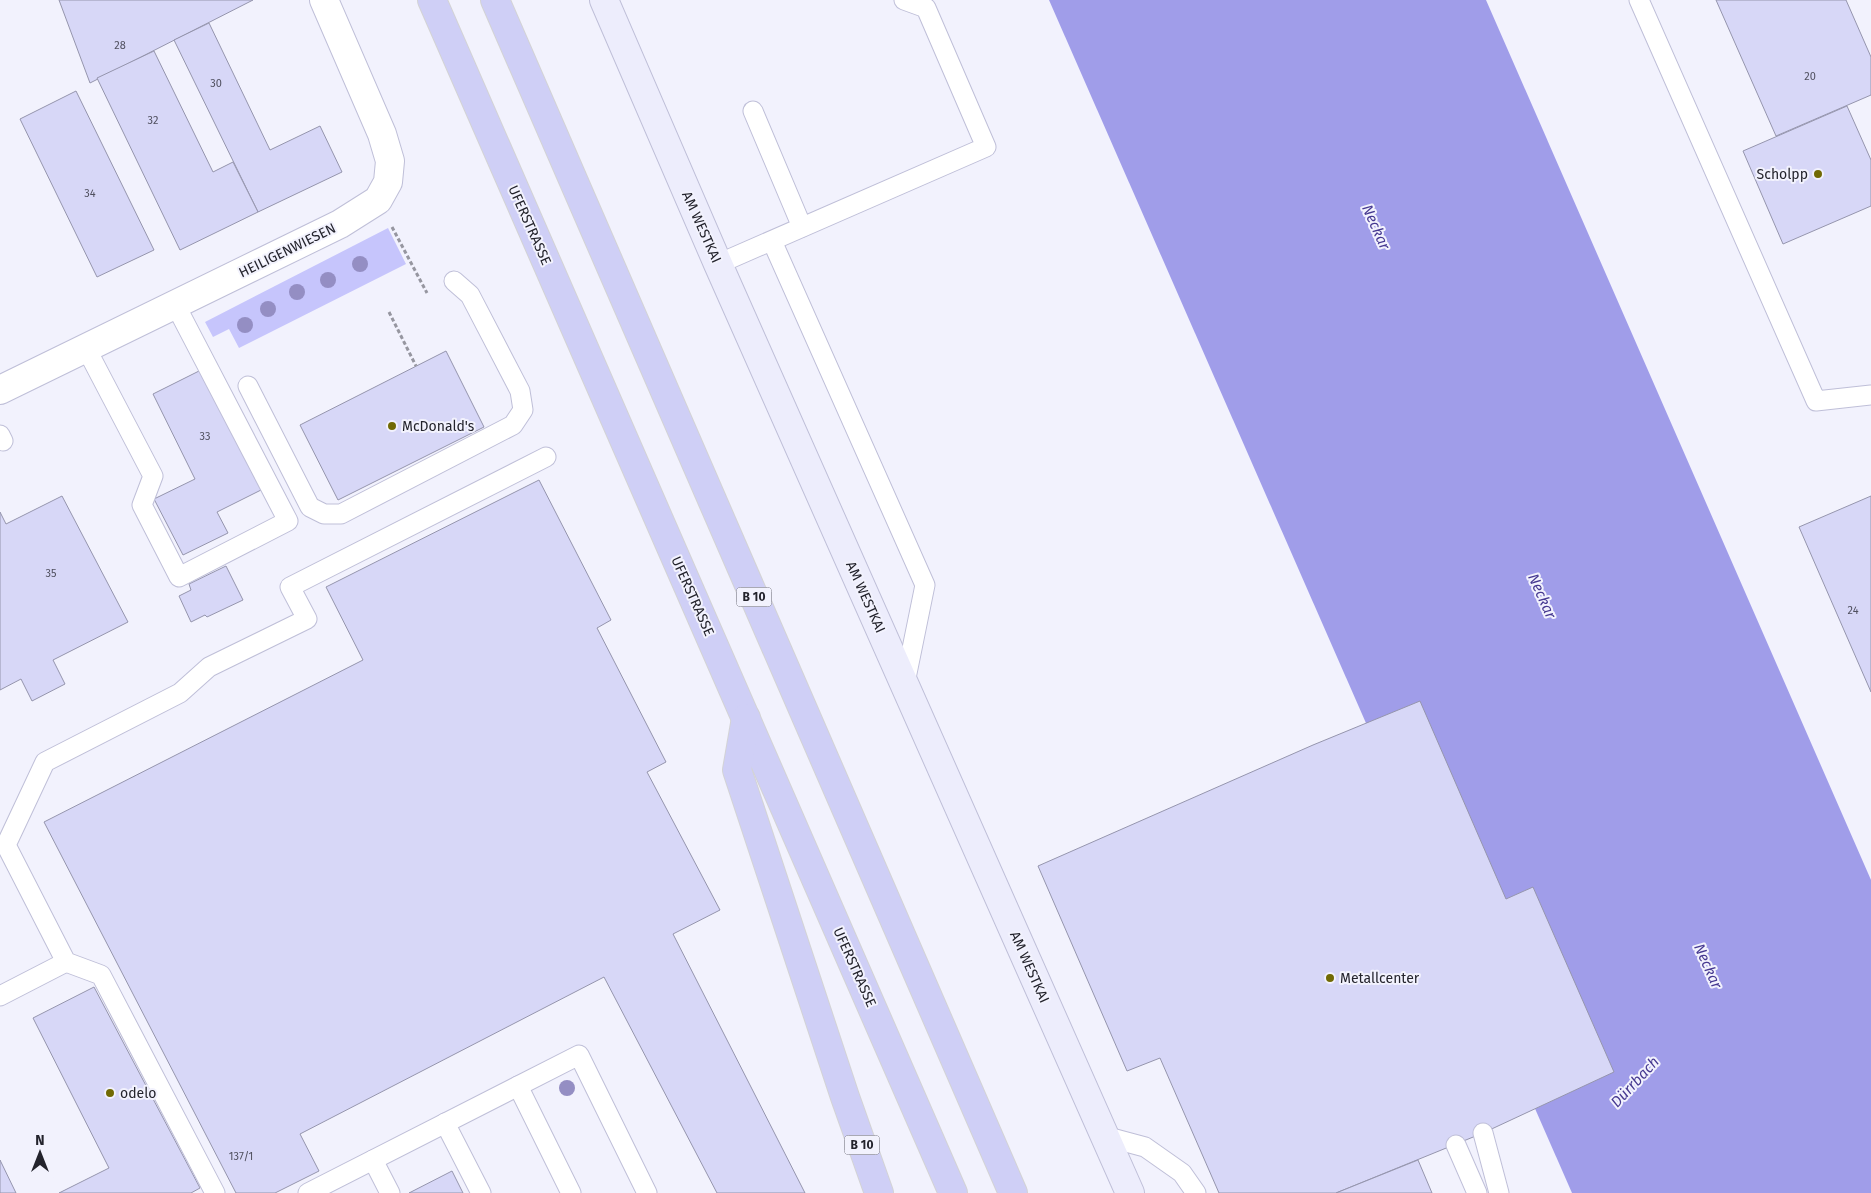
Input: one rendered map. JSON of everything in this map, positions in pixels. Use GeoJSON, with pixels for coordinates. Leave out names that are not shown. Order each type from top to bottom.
{"type":"FeatureCollection","features":[{"type":"Feature","properties":{"kind":"highway","name":"UFERSTRASSE"},"geometry":{"type":"LineString","coordinates":[[432,0],[954,1193]]}},
{"type":"Feature","properties":{"kind":"highway","name":"B 10"},"geometry":{"type":"LineString","coordinates":[[495,0],[1013,1193]]}},
{"type":"Feature","properties":{"kind":"highway","name":"B 10"},"geometry":{"type":"LineString","coordinates":[[746,718],[737,770],[842,1088],[879,1193]]}},
{"type":"Feature","properties":{"kind":"main road","name":"AM WESTKAI"},"geometry":{"type":"LineString","coordinates":[[604,0],[718,264],[1130,1193]]}},
{"type":"Feature","properties":{"kind":"street"},"geometry":{"type":"LineString","coordinates":[[324,0],[382,134],[390,161],[388,182],[378,200]]}},
{"type":"Feature","properties":{"kind":"street","name":"HEILIGENWIESEN"},"geometry":{"type":"LineString","coordinates":[[0,390],[340,224],[378,200]]}},
{"type":"Feature","properties":{"kind":"lane"},"geometry":{"type":"LineString","coordinates":[[718,264],[986,146],[926,8],[904,0]]}},
{"type":"Feature","properties":{"kind":"lane"},"geometry":{"type":"LineString","coordinates":[[1639,0],[1816,401],[1871,395]]}},
{"type":"Feature","properties":{"kind":"lane"},"geometry":{"type":"LineString","coordinates":[[753,111],[802,227]]}},
{"type":"Feature","properties":{"kind":"lane"},"geometry":{"type":"LineString","coordinates":[[772,241],[925,585],[905,683]]}},
{"type":"Feature","properties":{"kind":"lane"},"geometry":{"type":"LineString","coordinates":[[248,386],[310,507],[324,514],[341,514],[513,425],[523,410],[520,391],[470,295],[454,281]]}},
{"type":"Feature","properties":{"kind":"lane"},"geometry":{"type":"LineString","coordinates":[[86,348],[153,476],[142,505],[179,577],[288,521],[175,304]]}},
{"type":"Feature","properties":{"kind":"lane"},"geometry":{"type":"LineString","coordinates":[[215,1193],[101,975],[66,962],[6,845],[45,762],[180,694],[209,667],[307,619],[290,587],[546,457]]}},
{"type":"Feature","properties":{"kind":"lane"},"geometry":{"type":"LineString","coordinates":[[0,996],[66,962]]}},
{"type":"Feature","properties":{"kind":"lane"},"geometry":{"type":"LineString","coordinates":[[308,1193],[579,1055],[647,1193]]}},
{"type":"Feature","properties":{"kind":"lane"},"geometry":{"type":"LineString","coordinates":[[518,1086],[571,1193]]}},
{"type":"Feature","properties":{"kind":"lane"},"geometry":{"type":"LineString","coordinates":[[445,1123],[481,1193]]}},
{"type":"Feature","properties":{"kind":"lane"},"geometry":{"type":"LineString","coordinates":[[1483,1133],[1499,1193]]}},
{"type":"Feature","properties":{"kind":"lane"},"geometry":{"type":"LineString","coordinates":[[1104,1136],[1145,1147],[1182,1173],[1196,1193]]}},
{"type":"Feature","properties":{"kind":"lane"},"geometry":{"type":"LineString","coordinates":[[1456,1145],[1477,1193]]}},
{"type":"Feature","properties":{"kind":"lane"},"geometry":{"type":"LineString","coordinates":[[372,1160],[390,1193]]}},
{"type":"Feature","properties":{"kind":"path"},"geometry":{"type":"LineString","coordinates":[[378,200],[427,293]]}},
{"type":"Feature","properties":{"kind":"path"},"geometry":{"type":"LineString","coordinates":[[389,312],[416,366]]}},
{"type":"Feature","properties":{"kind":"shaded area"},"geometry":{"type":"Polygon","coordinates":[[[388,228],[406,264],[239,348],[229,329],[213,337],[205,322],[388,228]]]}},
{"type":"Feature","properties":{"kind":"water"},"geometry":{"type":"Polygon","coordinates":[[[1049,0],[1486,0],[1871,880],[1871,1193],[1572,1193],[1049,0]]]}},
{"type":"Feature","properties":{"kind":"building"},"geometry":{"type":"Polygon","coordinates":[[[59,0],[253,0],[90,83],[59,0]]]}},
{"type":"Feature","properties":{"kind":"building"},"geometry":{"type":"Polygon","coordinates":[[[1716,0],[1846,0],[1871,57],[1871,95],[1776,136],[1716,0]]]}},
{"type":"Feature","properties":{"kind":"building"},"geometry":{"type":"Polygon","coordinates":[[[209,23],[270,150],[320,126],[342,172],[258,212],[174,40],[209,23]]]}},
{"type":"Feature","properties":{"kind":"building"},"geometry":{"type":"Polygon","coordinates":[[[154,51],[213,172],[233,162],[258,212],[180,250],[97,78],[154,51]]]}},
{"type":"Feature","properties":{"kind":"building"},"geometry":{"type":"Polygon","coordinates":[[[76,91],[154,250],[97,277],[20,119],[76,91]]]}},
{"type":"Feature","properties":{"kind":"building"},"geometry":{"type":"Polygon","coordinates":[[[1847,106],[1871,160],[1871,206],[1783,244],[1743,151],[1847,106]]]}},
{"type":"Feature","properties":{"kind":"building","name":"McDonald's"},"geometry":{"type":"Polygon","coordinates":[[[446,351],[484,427],[338,500],[300,425],[446,351]]]}},
{"type":"Feature","properties":{"kind":"building"},"geometry":{"type":"Polygon","coordinates":[[[203,369],[263,489],[217,512],[228,533],[183,555],[154,499],[195,479],[153,394],[203,369]]]}},
{"type":"Feature","properties":{"kind":"building"},"geometry":{"type":"Polygon","coordinates":[[[539,480],[611,620],[597,628],[666,762],[647,772],[720,910],[673,934],[805,1193],[717,1193],[604,977],[300,1134],[319,1171],[275,1193],[236,1193],[44,822],[363,660],[326,587],[539,480]]]}},
{"type":"Feature","properties":{"kind":"building"},"geometry":{"type":"Polygon","coordinates":[[[62,496],[128,622],[53,660],[65,684],[32,701],[21,679],[0,690],[0,512],[6,524],[62,496]]]}},
{"type":"Feature","properties":{"kind":"building"},"geometry":{"type":"Polygon","coordinates":[[[1871,496],[1871,692],[1799,527],[1871,496]]]}},
{"type":"Feature","properties":{"kind":"building"},"geometry":{"type":"Polygon","coordinates":[[[226,566],[243,600],[207,617],[205,615],[191,622],[179,596],[191,590],[189,584],[226,566]]]}},
{"type":"Feature","properties":{"kind":"building","name":"Metallcenter"},"geometry":{"type":"Polygon","coordinates":[[[1420,701],[1506,899],[1533,887],[1614,1072],[1483,1133],[1336,1193],[1219,1193],[1160,1058],[1127,1071],[1038,866],[1313,745],[1420,701]]]}},
{"type":"Feature","properties":{"kind":"building","name":"odelo"},"geometry":{"type":"Polygon","coordinates":[[[94,987],[200,1188],[191,1193],[59,1193],[109,1168],[33,1018],[94,987]]]}},
{"type":"Feature","properties":{"kind":"building"},"geometry":{"type":"Polygon","coordinates":[[[0,1160],[16,1193],[0,1193],[0,1160]]]}},
{"type":"Feature","properties":{"kind":"building"},"geometry":{"type":"Polygon","coordinates":[[[1418,1160],[1432,1193],[1336,1193],[1418,1160]]]}},
{"type":"Feature","properties":{"kind":"building"},"geometry":{"type":"Polygon","coordinates":[[[452,1171],[463,1193],[409,1193],[452,1171]]]}},
{"type":"Feature","properties":{"kind":"place","name":"Scholpp"},"geometry":{"type":"Point","coordinates":[1818,174]}},
{"type":"Feature","properties":{"kind":"place","name":"McDonald's"},"geometry":{"type":"Point","coordinates":[392,426]}},
{"type":"Feature","properties":{"kind":"place","name":"Metallcenter"},"geometry":{"type":"Point","coordinates":[1330,978]}},
{"type":"Feature","properties":{"kind":"place","name":"odelo"},"geometry":{"type":"Point","coordinates":[110,1093]}},
{"type":"Feature","properties":{"kind":"water label","name":"Neckar"},"geometry":{"type":"Point","coordinates":[1376,227]}},
{"type":"Feature","properties":{"kind":"water label","name":"Neckar"},"geometry":{"type":"Point","coordinates":[1542,596]}},
{"type":"Feature","properties":{"kind":"water label","name":"Neckar"},"geometry":{"type":"Point","coordinates":[1708,966]}},
{"type":"Feature","properties":{"kind":"water label","name":"Dürrbach"},"geometry":{"type":"Point","coordinates":[1635,1082]}}]}
